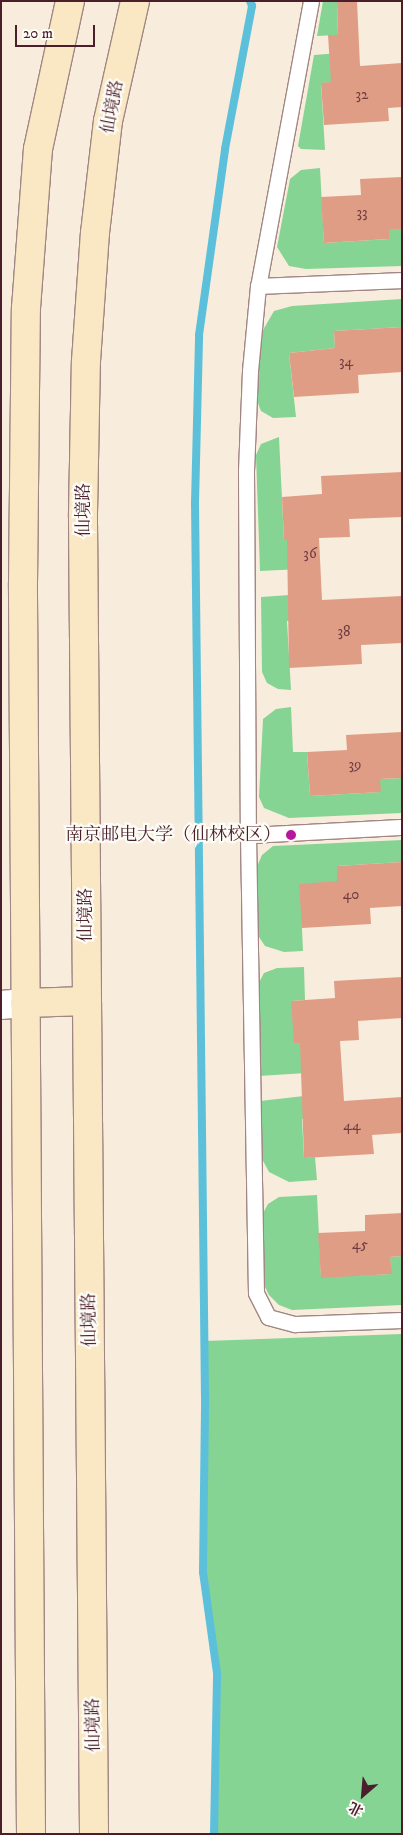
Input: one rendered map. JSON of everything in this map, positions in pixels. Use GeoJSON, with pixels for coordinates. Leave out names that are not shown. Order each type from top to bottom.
{"type":"FeatureCollection","features":[{"type":"Feature","properties":{"kind":"main road"},"geometry":{"type":"LineString","coordinates":[[31,1834],[13,1004],[26,308],[38,149],[69,4]]}},
{"type":"Feature","properties":{"kind":"main road","name":"仙境路"},"geometry":{"type":"LineString","coordinates":[[94,1834],[83,513],[86,361],[95,234],[108,122],[134,10]]}},
{"type":"Feature","properties":{"kind":"main road"},"geometry":{"type":"LineString","coordinates":[[13,1004],[87,1001]]}},
{"type":"Feature","properties":{"kind":"lane"},"geometry":{"type":"LineString","coordinates":[[311,1],[258,286],[250,370],[246,471],[248,835],[256,1294],[268,1317],[295,1324],[402,1320]]}},
{"type":"Feature","properties":{"kind":"lane"},"geometry":{"type":"LineString","coordinates":[[258,286],[402,280]]}},
{"type":"Feature","properties":{"kind":"lane"},"geometry":{"type":"LineString","coordinates":[[248,835],[402,828]]}},
{"type":"Feature","properties":{"kind":"green space"},"geometry":{"type":"Polygon","coordinates":[[[323,1],[337,1],[338,35],[317,36],[323,1]]]}},
{"type":"Feature","properties":{"kind":"green space"},"geometry":{"type":"Polygon","coordinates":[[[340,53],[341,82],[321,83],[325,150],[301,149],[298,146],[314,55],[340,53]]]}},
{"type":"Feature","properties":{"kind":"green space"},"geometry":{"type":"Polygon","coordinates":[[[320,168],[324,243],[389,239],[389,229],[402,229],[402,266],[306,269],[289,266],[277,247],[290,179],[301,170],[320,168]]]}},
{"type":"Feature","properties":{"kind":"green space"},"geometry":{"type":"Polygon","coordinates":[[[402,299],[402,327],[334,331],[335,348],[289,353],[296,417],[273,418],[261,411],[256,398],[263,330],[274,311],[292,306],[402,299]]]}},
{"type":"Feature","properties":{"kind":"green space"},"geometry":{"type":"Polygon","coordinates":[[[279,437],[284,540],[299,540],[301,569],[260,571],[256,455],[261,444],[279,437]]]}},
{"type":"Feature","properties":{"kind":"green space"},"geometry":{"type":"Polygon","coordinates":[[[303,594],[304,620],[287,621],[291,690],[278,689],[267,683],[262,672],[261,597],[303,594]]]}},
{"type":"Feature","properties":{"kind":"green space"},"geometry":{"type":"Polygon","coordinates":[[[291,707],[293,752],[307,752],[310,796],[380,792],[380,779],[402,778],[402,813],[289,818],[264,808],[259,797],[263,719],[276,709],[291,707]]]}},
{"type":"Feature","properties":{"kind":"green space"},"geometry":{"type":"Polygon","coordinates":[[[402,840],[402,862],[337,866],[337,881],[302,928],[303,951],[284,952],[265,946],[257,934],[255,871],[262,855],[273,846],[402,840]]]}},
{"type":"Feature","properties":{"kind":"green space"},"geometry":{"type":"Polygon","coordinates":[[[304,967],[305,1000],[291,1001],[320,1041],[322,1072],[259,1076],[256,988],[264,973],[277,968],[304,967]]]}},
{"type":"Feature","properties":{"kind":"green space"},"geometry":{"type":"Polygon","coordinates":[[[304,1096],[323,1118],[302,1119],[304,1158],[315,1157],[317,1180],[289,1182],[269,1172],[261,1157],[260,1101],[304,1096]]]}},
{"type":"Feature","properties":{"kind":"green space"},"geometry":{"type":"Polygon","coordinates":[[[317,1195],[321,1277],[391,1274],[390,1257],[402,1256],[402,1305],[292,1310],[279,1305],[269,1295],[262,1281],[262,1215],[268,1204],[279,1197],[317,1195]]]}},
{"type":"Feature","properties":{"kind":"green space"},"geometry":{"type":"Polygon","coordinates":[[[402,1334],[402,1834],[214,1834],[217,1673],[203,1572],[204,1341],[402,1334]]]}},
{"type":"Feature","properties":{"kind":"building"},"geometry":{"type":"Polygon","coordinates":[[[337,1],[357,1],[360,66],[402,63],[402,107],[388,108],[389,121],[324,125],[321,83],[331,82],[328,35],[338,35],[337,1]]]}},
{"type":"Feature","properties":{"kind":"building"},"geometry":{"type":"Polygon","coordinates":[[[402,177],[402,229],[389,229],[389,239],[324,243],[321,197],[361,195],[360,179],[402,177]]]}},
{"type":"Feature","properties":{"kind":"building"},"geometry":{"type":"Polygon","coordinates":[[[402,327],[402,372],[358,375],[359,393],[294,397],[289,353],[335,348],[334,331],[402,327]]]}},
{"type":"Feature","properties":{"kind":"building"},"geometry":{"type":"Polygon","coordinates":[[[402,472],[402,517],[349,519],[350,537],[319,538],[322,600],[402,596],[402,643],[361,645],[362,664],[289,668],[287,540],[284,540],[282,497],[322,494],[321,476],[402,472]]]}},
{"type":"Feature","properties":{"kind":"building"},"geometry":{"type":"Polygon","coordinates":[[[402,732],[402,778],[380,779],[381,792],[310,796],[307,752],[347,750],[346,735],[402,732]]]}},
{"type":"Feature","properties":{"kind":"building"},"geometry":{"type":"Polygon","coordinates":[[[402,862],[402,906],[370,908],[371,924],[302,928],[299,884],[337,881],[337,866],[402,862]]]}},
{"type":"Feature","properties":{"kind":"building"},"geometry":{"type":"Polygon","coordinates":[[[402,977],[402,1018],[358,1021],[359,1040],[340,1041],[344,1101],[402,1097],[402,1133],[372,1135],[374,1154],[304,1158],[300,1043],[294,1043],[291,1001],[335,998],[334,981],[402,977]]]}},
{"type":"Feature","properties":{"kind":"building"},"geometry":{"type":"Polygon","coordinates":[[[402,1213],[402,1256],[390,1257],[392,1274],[321,1278],[318,1233],[365,1231],[365,1215],[402,1213]]]}},
{"type":"Feature","properties":{"kind":"waterway"},"geometry":{"type":"LineString","coordinates":[[214,1834],[217,1673],[203,1572],[205,1398],[195,503],[199,335],[225,149],[252,6],[250,1]]}},
{"type":"Feature","properties":{"kind":"place","name":"南京邮电大学（仙林校区）"},"geometry":{"type":"Point","coordinates":[291,835]}}]}
